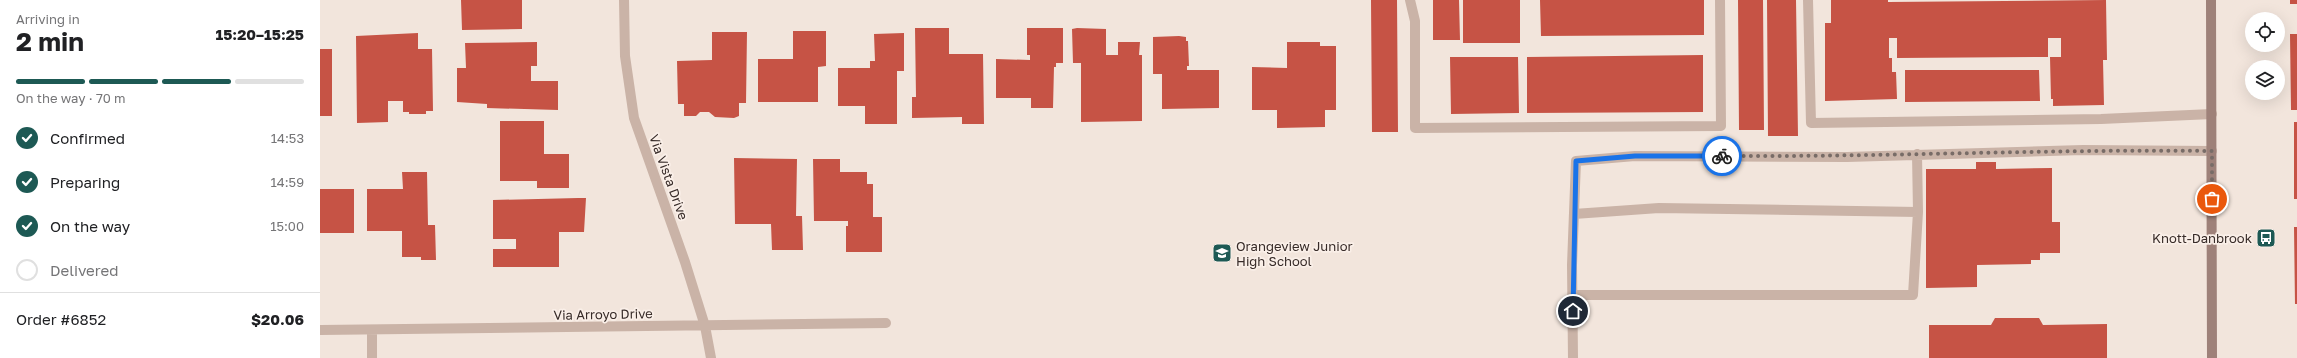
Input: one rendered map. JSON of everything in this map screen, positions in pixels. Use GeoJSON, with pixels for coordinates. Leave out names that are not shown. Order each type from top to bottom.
{"type":"FeatureCollection","features":[{"type":"Feature","properties":{"kind":"main road"},"geometry":{"type":"LineString","coordinates":[[2211,0],[2212,358]]}},
{"type":"Feature","properties":{"kind":"street","name":"Via Vista Drive"},"geometry":{"type":"LineString","coordinates":[[624,0],[625,56],[634,118],[685,262],[705,326],[711,358]]}},
{"type":"Feature","properties":{"kind":"street"},"geometry":{"type":"LineString","coordinates":[[1410,0],[1415,21],[1415,128],[1721,126],[1720,0]]}},
{"type":"Feature","properties":{"kind":"street"},"geometry":{"type":"LineString","coordinates":[[1808,0],[1811,123],[2101,119],[2212,114]]}},
{"type":"Feature","properties":{"kind":"street"},"geometry":{"type":"LineString","coordinates":[[1573,358],[1576,161],[1635,156],[1847,157],[2084,150],[2212,151]]}},
{"type":"Feature","properties":{"kind":"street"},"geometry":{"type":"LineString","coordinates":[[1573,295],[1914,295],[1918,212],[1917,154]]}},
{"type":"Feature","properties":{"kind":"street"},"geometry":{"type":"LineString","coordinates":[[1574,214],[1659,208],[1918,212]]}},
{"type":"Feature","properties":{"kind":"street","name":"Via Arroyo Drive"},"geometry":{"type":"LineString","coordinates":[[320,330],[886,323]]}},
{"type":"Feature","properties":{"kind":"street"},"geometry":{"type":"LineString","coordinates":[[372,330],[372,358]]}},
{"type":"Feature","properties":{"kind":"building"},"geometry":{"type":"Polygon","coordinates":[[[461,0],[522,0],[522,29],[462,30],[461,0]]]}},
{"type":"Feature","properties":{"kind":"building"},"geometry":{"type":"Polygon","coordinates":[[[1371,0],[1397,0],[1398,132],[1372,132],[1371,0]]]}},
{"type":"Feature","properties":{"kind":"building"},"geometry":{"type":"Polygon","coordinates":[[[1433,0],[1459,0],[1460,40],[1433,40],[1433,0]]]}},
{"type":"Feature","properties":{"kind":"building"},"geometry":{"type":"Polygon","coordinates":[[[1463,0],[1520,0],[1520,43],[1463,43],[1463,0]]]}},
{"type":"Feature","properties":{"kind":"building"},"geometry":{"type":"Polygon","coordinates":[[[1540,0],[1704,0],[1704,35],[1541,36],[1540,0]]]}},
{"type":"Feature","properties":{"kind":"building"},"geometry":{"type":"Polygon","coordinates":[[[1738,0],[1763,0],[1764,130],[1739,130],[1738,0]]]}},
{"type":"Feature","properties":{"kind":"building"},"geometry":{"type":"Polygon","coordinates":[[[1767,0],[1796,0],[1798,136],[1768,136],[1767,0]]]}},
{"type":"Feature","properties":{"kind":"building"},"geometry":{"type":"Polygon","coordinates":[[[1831,0],[1888,0],[1888,2],[2106,0],[2107,60],[2103,60],[2104,105],[2053,106],[2053,99],[2051,99],[2050,57],[2061,57],[2061,38],[2048,38],[2048,57],[1897,58],[1897,38],[1889,38],[1889,58],[1892,58],[1892,72],[1896,72],[1897,99],[1825,101],[1825,23],[1831,23],[1831,0]]]}},
{"type":"Feature","properties":{"kind":"building"},"geometry":{"type":"Polygon","coordinates":[[[2290,0],[2297,0],[2297,4],[2290,4],[2290,0]]]}},
{"type":"Feature","properties":{"kind":"building"},"geometry":{"type":"Polygon","coordinates":[[[915,28],[949,28],[949,54],[983,54],[984,124],[962,124],[962,117],[912,118],[912,97],[916,97],[915,28]]]}},
{"type":"Feature","properties":{"kind":"building"},"geometry":{"type":"Polygon","coordinates":[[[1027,28],[1063,28],[1063,63],[1056,63],[1056,67],[1054,67],[1053,108],[1031,108],[1031,98],[996,98],[996,59],[1030,60],[1030,55],[1027,55],[1027,28]]]}},
{"type":"Feature","properties":{"kind":"building"},"geometry":{"type":"Polygon","coordinates":[[[1072,29],[1106,29],[1106,55],[1118,55],[1118,42],[1140,42],[1139,55],[1142,55],[1142,121],[1081,122],[1081,63],[1073,63],[1072,29]]]}},
{"type":"Feature","properties":{"kind":"building"},"geometry":{"type":"Polygon","coordinates":[[[793,31],[826,31],[826,66],[818,67],[818,102],[758,102],[758,59],[793,59],[793,31]]]}},
{"type":"Feature","properties":{"kind":"building"},"geometry":{"type":"Polygon","coordinates":[[[712,32],[747,32],[746,103],[739,103],[739,116],[734,118],[715,117],[709,112],[700,112],[696,116],[684,116],[684,104],[678,104],[677,61],[712,60],[712,32]]]}},
{"type":"Feature","properties":{"kind":"building"},"geometry":{"type":"Polygon","coordinates":[[[418,33],[418,49],[432,49],[433,111],[426,111],[426,114],[409,114],[409,112],[403,112],[403,101],[388,101],[388,122],[357,123],[356,36],[418,33]]]}},
{"type":"Feature","properties":{"kind":"building"},"geometry":{"type":"Polygon","coordinates":[[[904,33],[904,71],[897,71],[897,124],[865,124],[865,106],[838,106],[838,68],[870,68],[870,61],[875,61],[874,34],[904,33]]]}},
{"type":"Feature","properties":{"kind":"building"},"geometry":{"type":"Polygon","coordinates":[[[2290,34],[2297,34],[2297,110],[2291,110],[2290,34]]]}},
{"type":"Feature","properties":{"kind":"building"},"geometry":{"type":"Polygon","coordinates":[[[1153,37],[1186,37],[1186,41],[1188,41],[1189,66],[1187,66],[1187,70],[1219,70],[1219,108],[1162,109],[1162,74],[1153,74],[1153,37]]]}},
{"type":"Feature","properties":{"kind":"building"},"geometry":{"type":"Polygon","coordinates":[[[537,42],[537,66],[531,66],[531,81],[558,81],[558,110],[487,108],[487,104],[457,102],[457,68],[466,68],[465,43],[537,42]]]}},
{"type":"Feature","properties":{"kind":"building"},"geometry":{"type":"Polygon","coordinates":[[[1287,42],[1320,42],[1320,46],[1336,46],[1336,110],[1325,110],[1325,127],[1277,128],[1277,110],[1252,110],[1252,67],[1287,68],[1287,42]]]}},
{"type":"Feature","properties":{"kind":"building"},"geometry":{"type":"Polygon","coordinates":[[[320,49],[332,49],[332,116],[320,116],[320,49]]]}},
{"type":"Feature","properties":{"kind":"building"},"geometry":{"type":"Polygon","coordinates":[[[1703,55],[1703,112],[1527,113],[1527,57],[1703,55]]]}},
{"type":"Feature","properties":{"kind":"building"},"geometry":{"type":"Polygon","coordinates":[[[1450,57],[1518,57],[1519,113],[1451,114],[1450,57]]]}},
{"type":"Feature","properties":{"kind":"building"},"geometry":{"type":"Polygon","coordinates":[[[1905,70],[2039,70],[2040,101],[1905,102],[1905,70]]]}},
{"type":"Feature","properties":{"kind":"building"},"geometry":{"type":"Polygon","coordinates":[[[500,121],[544,121],[544,154],[569,154],[569,188],[537,188],[537,181],[500,181],[500,121]]]}},
{"type":"Feature","properties":{"kind":"building"},"geometry":{"type":"Polygon","coordinates":[[[2294,122],[2297,122],[2297,199],[2294,199],[2294,122]]]}},
{"type":"Feature","properties":{"kind":"building"},"geometry":{"type":"Polygon","coordinates":[[[734,158],[797,159],[796,216],[802,216],[803,250],[772,250],[771,224],[735,224],[734,158]]]}},
{"type":"Feature","properties":{"kind":"building"},"geometry":{"type":"Polygon","coordinates":[[[813,159],[840,159],[840,172],[867,172],[867,184],[873,184],[873,217],[882,217],[882,252],[846,252],[846,226],[848,226],[848,221],[814,221],[813,159]]]}},
{"type":"Feature","properties":{"kind":"building"},"geometry":{"type":"Polygon","coordinates":[[[1976,162],[1996,162],[1996,169],[2052,168],[2052,222],[2060,222],[2060,253],[2040,253],[2040,260],[2031,260],[2031,264],[1977,265],[1977,287],[1926,288],[1926,169],[1976,169],[1976,162]]]}},
{"type":"Feature","properties":{"kind":"building"},"geometry":{"type":"Polygon","coordinates":[[[402,172],[427,172],[428,225],[435,225],[436,260],[421,260],[421,257],[402,257],[402,231],[367,231],[367,189],[403,189],[402,172]]]}},
{"type":"Feature","properties":{"kind":"building"},"geometry":{"type":"Polygon","coordinates":[[[320,189],[354,189],[354,233],[320,233],[320,189]]]}},
{"type":"Feature","properties":{"kind":"building"},"geometry":{"type":"Polygon","coordinates":[[[586,198],[584,232],[559,232],[559,267],[493,267],[493,249],[516,249],[516,239],[493,239],[493,200],[586,198]]]}},
{"type":"Feature","properties":{"kind":"building"},"geometry":{"type":"Polygon","coordinates":[[[2294,227],[2297,227],[2297,304],[2295,304],[2294,227]]]}},
{"type":"Feature","properties":{"kind":"building"},"geometry":{"type":"Polygon","coordinates":[[[1995,318],[2039,318],[2043,325],[2107,324],[2107,358],[1929,358],[1929,325],[1991,325],[1995,318]]]}},
{"type":"Feature","properties":{"kind":"way so far"},"geometry":{"type":"LineString","coordinates":[[1722,156],[1847,157],[2084,150],[2212,151],[2212,199]]}},
{"type":"Feature","properties":{"kind":"place","name":"Knott-Danbrook"},"geometry":{"type":"Point","coordinates":[2266,238]}},
{"type":"Feature","properties":{"kind":"place","name":"Orangeview Junior High School"},"geometry":{"type":"Point","coordinates":[1222,253]}},
{"type":"Feature","properties":{"kind":"route"},"geometry":{"type":"LineString","coordinates":[[1573,311],[1572,265],[1576,161],[1635,156],[1722,156]]}}]}
